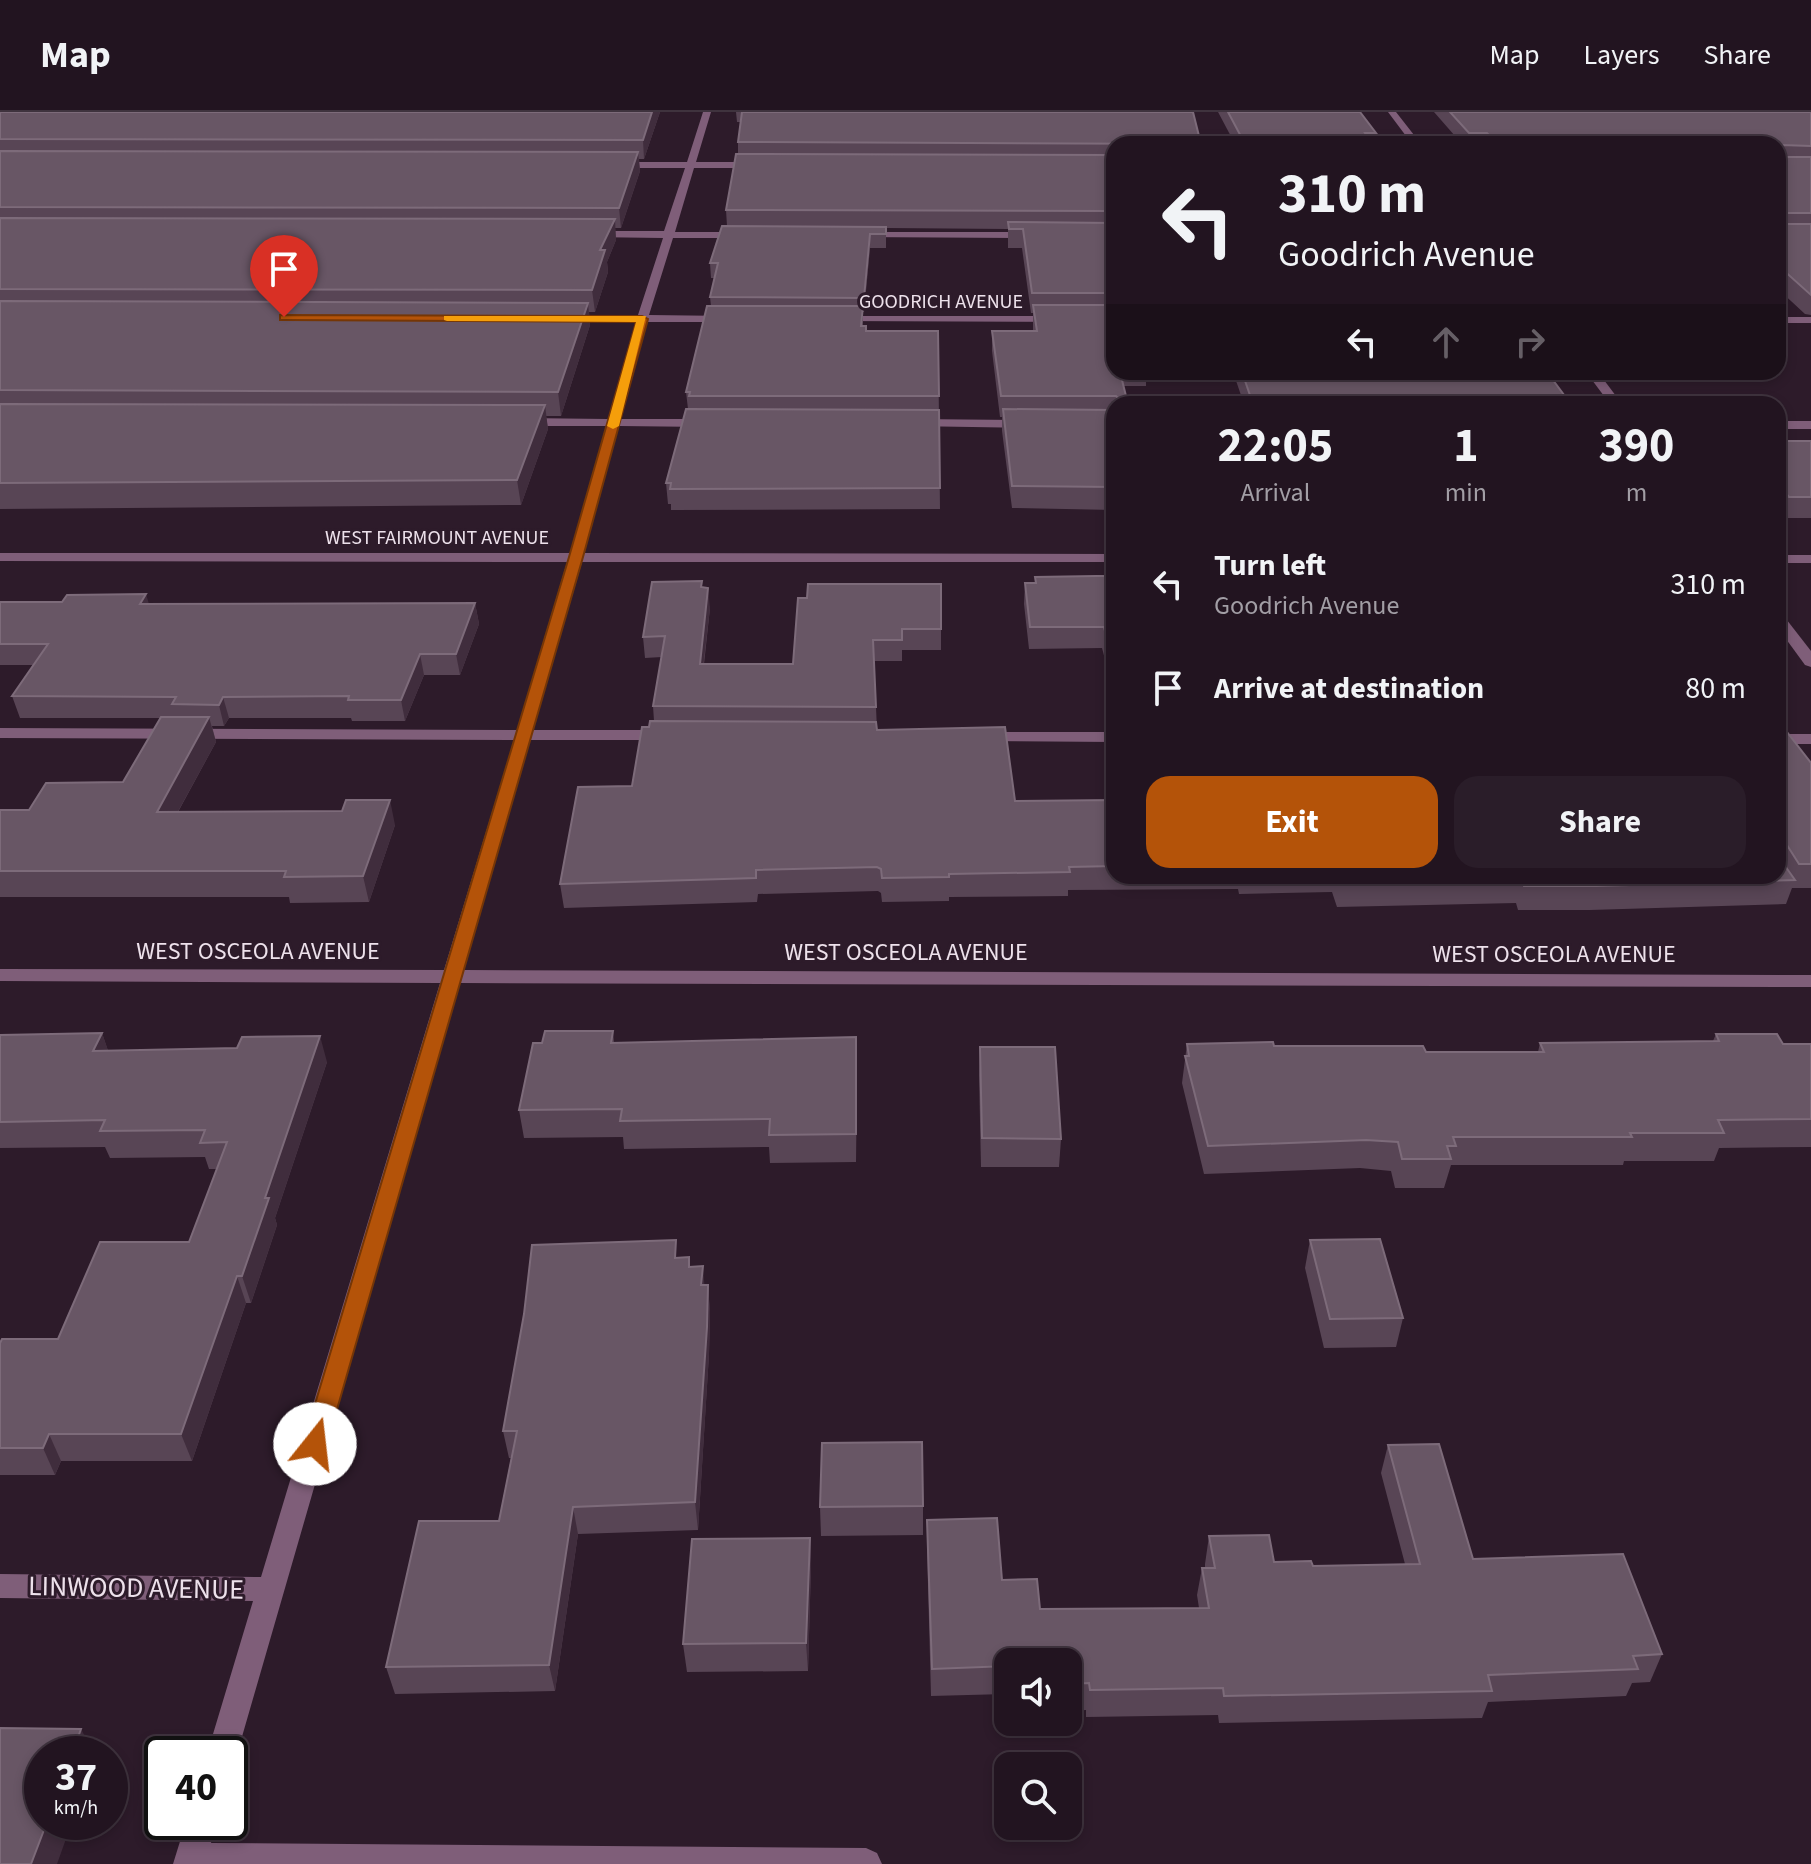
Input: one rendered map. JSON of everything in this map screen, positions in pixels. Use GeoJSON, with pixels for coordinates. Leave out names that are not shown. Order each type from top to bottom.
{"type":"FeatureCollection","features":[{"type":"Feature","properties":{"kind":"street"},"geometry":{"type":"LineString","coordinates":[[227,1736],[576,557],[642,319],[707,112]]}},
{"type":"Feature","properties":{"kind":"street"},"geometry":{"type":"LineString","coordinates":[[1392,112],[1411,136]]}},
{"type":"Feature","properties":{"kind":"street"},"geometry":{"type":"LineString","coordinates":[[607,165],[773,165]]}},
{"type":"Feature","properties":{"kind":"street"},"geometry":{"type":"LineString","coordinates":[[572,234],[751,235]]}},
{"type":"Feature","properties":{"kind":"street"},"geometry":{"type":"LineString","coordinates":[[845,235],[1051,235]]}},
{"type":"Feature","properties":{"kind":"street"},"geometry":{"type":"LineString","coordinates":[[552,318],[751,319]]}},
{"type":"Feature","properties":{"kind":"street","name":"GOODRICH AVENUE"},"geometry":{"type":"LineString","coordinates":[[830,319],[1106,319]]}},
{"type":"Feature","properties":{"kind":"street"},"geometry":{"type":"LineString","coordinates":[[1786,320],[1811,320]]}},
{"type":"Feature","properties":{"kind":"street"},"geometry":{"type":"LineString","coordinates":[[510,422],[718,423]]}},
{"type":"Feature","properties":{"kind":"street"},"geometry":{"type":"LineString","coordinates":[[892,423],[1051,424]]}},
{"type":"Feature","properties":{"kind":"street"},"geometry":{"type":"LineString","coordinates":[[1786,425],[1811,425]]}},
{"type":"Feature","properties":{"kind":"street","name":"WEST FAIRMOUNT AVENUE"},"geometry":{"type":"LineString","coordinates":[[0,557],[1106,558]]}},
{"type":"Feature","properties":{"kind":"street"},"geometry":{"type":"LineString","coordinates":[[1786,559],[1811,559]]}},
{"type":"Feature","properties":{"kind":"street"},"geometry":{"type":"LineString","coordinates":[[1786,629],[1811,662]]}},
{"type":"Feature","properties":{"kind":"street"},"geometry":{"type":"LineString","coordinates":[[0,733],[687,736]]}},
{"type":"Feature","properties":{"kind":"street"},"geometry":{"type":"LineString","coordinates":[[972,737],[1106,737]]}},
{"type":"Feature","properties":{"kind":"street"},"geometry":{"type":"LineString","coordinates":[[1786,739],[1811,739]]}},
{"type":"Feature","properties":{"kind":"street","name":"WEST OSCEOLA AVENUE"},"geometry":{"type":"LineString","coordinates":[[0,975],[1811,981]]}},
{"type":"Feature","properties":{"kind":"street","name":"LINWOOD AVENUE"},"geometry":{"type":"LineString","coordinates":[[0,1586],[272,1589]]}},
{"type":"Feature","properties":{"kind":"street"},"geometry":{"type":"LineString","coordinates":[[196,1840],[190,1861],[866,1864]]}},
{"type":"Feature","properties":{"kind":"building"},"geometry":{"type":"Polygon","coordinates":[[[1,112],[652,112],[643,140],[0,139],[1,112]]]}},
{"type":"Feature","properties":{"kind":"building"},"geometry":{"type":"Polygon","coordinates":[[[742,112],[1193,112],[1199,136],[1106,136],[1106,144],[738,142],[742,112]]]}},
{"type":"Feature","properties":{"kind":"building"},"geometry":{"type":"Polygon","coordinates":[[[1228,112],[1360,112],[1376,133],[1365,133],[1367,136],[1241,136],[1228,112]]]}},
{"type":"Feature","properties":{"kind":"building"},"geometry":{"type":"Polygon","coordinates":[[[1450,112],[1811,112],[1811,146],[1786,145],[1786,136],[1490,136],[1487,133],[1469,133],[1450,112]]]}},
{"type":"Feature","properties":{"kind":"building"},"geometry":{"type":"Polygon","coordinates":[[[0,151],[638,152],[619,208],[0,207],[0,151]]]}},
{"type":"Feature","properties":{"kind":"building"},"geometry":{"type":"Polygon","coordinates":[[[736,154],[1106,155],[1106,211],[726,210],[736,154]]]}},
{"type":"Feature","properties":{"kind":"building"},"geometry":{"type":"Polygon","coordinates":[[[1786,157],[1811,157],[1811,213],[1786,213],[1786,157]]]}},
{"type":"Feature","properties":{"kind":"building"},"geometry":{"type":"Polygon","coordinates":[[[0,218],[615,219],[600,250],[605,250],[592,290],[0,289],[0,218]]]}},
{"type":"Feature","properties":{"kind":"building"},"geometry":{"type":"Polygon","coordinates":[[[1008,222],[1106,223],[1106,293],[1032,293],[1023,229],[1009,229],[1008,222]]]}},
{"type":"Feature","properties":{"kind":"building"},"geometry":{"type":"Polygon","coordinates":[[[1786,224],[1811,224],[1811,295],[1786,272],[1786,224]]]}},
{"type":"Feature","properties":{"kind":"building"},"geometry":{"type":"Polygon","coordinates":[[[722,226],[886,227],[886,234],[870,234],[864,298],[710,297],[718,263],[710,263],[722,226]]]}},
{"type":"Feature","properties":{"kind":"building"},"geometry":{"type":"Polygon","coordinates":[[[0,301],[588,303],[558,392],[0,390],[0,301]]]}},
{"type":"Feature","properties":{"kind":"building"},"geometry":{"type":"Polygon","coordinates":[[[1033,305],[1106,305],[1106,380],[1122,380],[1126,396],[1001,396],[992,331],[1037,331],[1033,305]]]}},
{"type":"Feature","properties":{"kind":"building"},"geometry":{"type":"Polygon","coordinates":[[[707,306],[863,306],[861,326],[866,326],[866,331],[938,331],[939,396],[689,396],[690,392],[686,392],[707,306]]]}},
{"type":"Feature","properties":{"kind":"building"},"geometry":{"type":"Polygon","coordinates":[[[1245,380],[1553,380],[1565,396],[1250,396],[1245,380]]]}},
{"type":"Feature","properties":{"kind":"building"},"geometry":{"type":"Polygon","coordinates":[[[0,404],[545,405],[517,480],[0,483],[0,404]]]}},
{"type":"Feature","properties":{"kind":"building"},"geometry":{"type":"Polygon","coordinates":[[[686,409],[939,410],[940,488],[670,489],[671,483],[666,483],[686,409]]]}},
{"type":"Feature","properties":{"kind":"building"},"geometry":{"type":"Polygon","coordinates":[[[1003,409],[1106,410],[1106,487],[1012,486],[1003,409]]]}},
{"type":"Feature","properties":{"kind":"building"},"geometry":{"type":"Polygon","coordinates":[[[1786,441],[1811,441],[1811,497],[1789,497],[1786,493],[1786,441]]]}},
{"type":"Feature","properties":{"kind":"building"},"geometry":{"type":"Polygon","coordinates":[[[1106,576],[1106,635],[1104,627],[1030,627],[1025,583],[1036,583],[1035,577],[1106,576]]]}},
{"type":"Feature","properties":{"kind":"building"},"geometry":{"type":"Polygon","coordinates":[[[702,581],[701,587],[708,588],[700,664],[793,664],[798,598],[807,598],[808,584],[941,584],[941,629],[902,629],[902,640],[873,640],[876,707],[653,706],[665,636],[643,637],[652,582],[702,581]]]}},
{"type":"Feature","properties":{"kind":"building"},"geometry":{"type":"Polygon","coordinates":[[[146,594],[140,604],[475,603],[456,654],[420,654],[401,700],[348,700],[349,696],[223,697],[219,705],[172,704],[176,697],[12,696],[48,644],[0,644],[0,602],[62,602],[67,595],[146,594]]]}},
{"type":"Feature","properties":{"kind":"building"},"geometry":{"type":"Polygon","coordinates":[[[161,717],[209,717],[157,812],[342,811],[346,800],[390,800],[363,876],[284,877],[286,871],[0,871],[0,810],[29,810],[46,783],[123,782],[161,717]]]}},
{"type":"Feature","properties":{"kind":"building"},"geometry":{"type":"Polygon","coordinates":[[[650,721],[876,722],[877,730],[1005,727],[1015,801],[1106,800],[1106,866],[1069,867],[1070,872],[882,878],[881,869],[877,867],[756,870],[756,878],[560,884],[578,787],[632,786],[642,727],[649,727],[650,721]]]}},
{"type":"Feature","properties":{"kind":"building"},"geometry":{"type":"Polygon","coordinates":[[[1786,731],[1811,763],[1811,864],[1799,864],[1786,844],[1786,731]]]}},
{"type":"Feature","properties":{"kind":"building"},"geometry":{"type":"Polygon","coordinates":[[[1786,867],[1795,880],[1786,880],[1786,867]]]}},
{"type":"Feature","properties":{"kind":"building"},"geometry":{"type":"Polygon","coordinates":[[[1523,884],[1663,884],[1597,886],[1523,884]]]}},
{"type":"Feature","properties":{"kind":"building"},"geometry":{"type":"Polygon","coordinates":[[[545,1031],[613,1031],[611,1043],[856,1037],[856,1134],[769,1135],[770,1119],[620,1121],[622,1109],[519,1110],[533,1043],[542,1043],[545,1031]]]}},
{"type":"Feature","properties":{"kind":"building"},"geometry":{"type":"Polygon","coordinates":[[[102,1033],[93,1051],[237,1048],[242,1037],[320,1036],[242,1276],[237,1276],[181,1434],[49,1434],[43,1448],[0,1448],[2,1339],[58,1339],[100,1242],[189,1242],[227,1142],[200,1143],[205,1130],[100,1131],[105,1120],[0,1122],[0,1035],[102,1033]]]}},
{"type":"Feature","properties":{"kind":"building"},"geometry":{"type":"Polygon","coordinates":[[[1716,1034],[1777,1034],[1783,1044],[1811,1044],[1811,1119],[1718,1120],[1724,1133],[1630,1133],[1632,1137],[1453,1137],[1456,1146],[1447,1146],[1451,1159],[1402,1159],[1398,1142],[1366,1140],[1208,1146],[1185,1056],[1189,1056],[1187,1044],[1273,1042],[1274,1046],[1423,1046],[1426,1052],[1544,1052],[1540,1043],[1719,1041],[1716,1034]]]}},
{"type":"Feature","properties":{"kind":"building"},"geometry":{"type":"Polygon","coordinates":[[[980,1047],[1055,1047],[1061,1139],[982,1138],[980,1047]]]}},
{"type":"Feature","properties":{"kind":"building"},"geometry":{"type":"Polygon","coordinates":[[[1380,1239],[1403,1318],[1330,1319],[1310,1240],[1380,1239]]]}},
{"type":"Feature","properties":{"kind":"building"},"geometry":{"type":"Polygon","coordinates":[[[676,1240],[675,1258],[689,1257],[689,1267],[703,1266],[701,1285],[708,1285],[695,1502],[573,1507],[549,1665],[386,1667],[419,1521],[499,1521],[517,1431],[503,1431],[524,1314],[532,1245],[676,1240]]]}},
{"type":"Feature","properties":{"kind":"building"},"geometry":{"type":"Polygon","coordinates":[[[922,1442],[923,1506],[820,1507],[822,1443],[922,1442]]]}},
{"type":"Feature","properties":{"kind":"building"},"geometry":{"type":"Polygon","coordinates":[[[1439,1444],[1473,1559],[1623,1554],[1662,1654],[1633,1656],[1638,1669],[1488,1675],[1492,1691],[1224,1696],[1223,1688],[1090,1690],[1089,1683],[1082,1683],[1082,1648],[994,1648],[994,1667],[932,1669],[927,1520],[997,1518],[1002,1580],[1037,1579],[1040,1609],[1209,1608],[1202,1568],[1215,1568],[1209,1536],[1269,1535],[1274,1562],[1311,1561],[1313,1566],[1420,1564],[1388,1445],[1439,1444]]]}},
{"type":"Feature","properties":{"kind":"building"},"geometry":{"type":"Polygon","coordinates":[[[810,1538],[806,1643],[683,1644],[692,1539],[810,1538]]]}},
{"type":"Feature","properties":{"kind":"building"},"geometry":{"type":"Polygon","coordinates":[[[0,1728],[81,1729],[78,1736],[24,1736],[24,1840],[40,1840],[31,1864],[0,1864],[0,1728]]]}},
{"type":"Feature","properties":{"kind":"slow traffic"},"geometry":{"type":"LineString","coordinates":[[447,318],[642,319],[613,426]]}},
{"type":"Feature","properties":{"kind":"route"},"geometry":{"type":"LineString","coordinates":[[284,317],[642,319],[576,557],[315,1444]]}}]}
